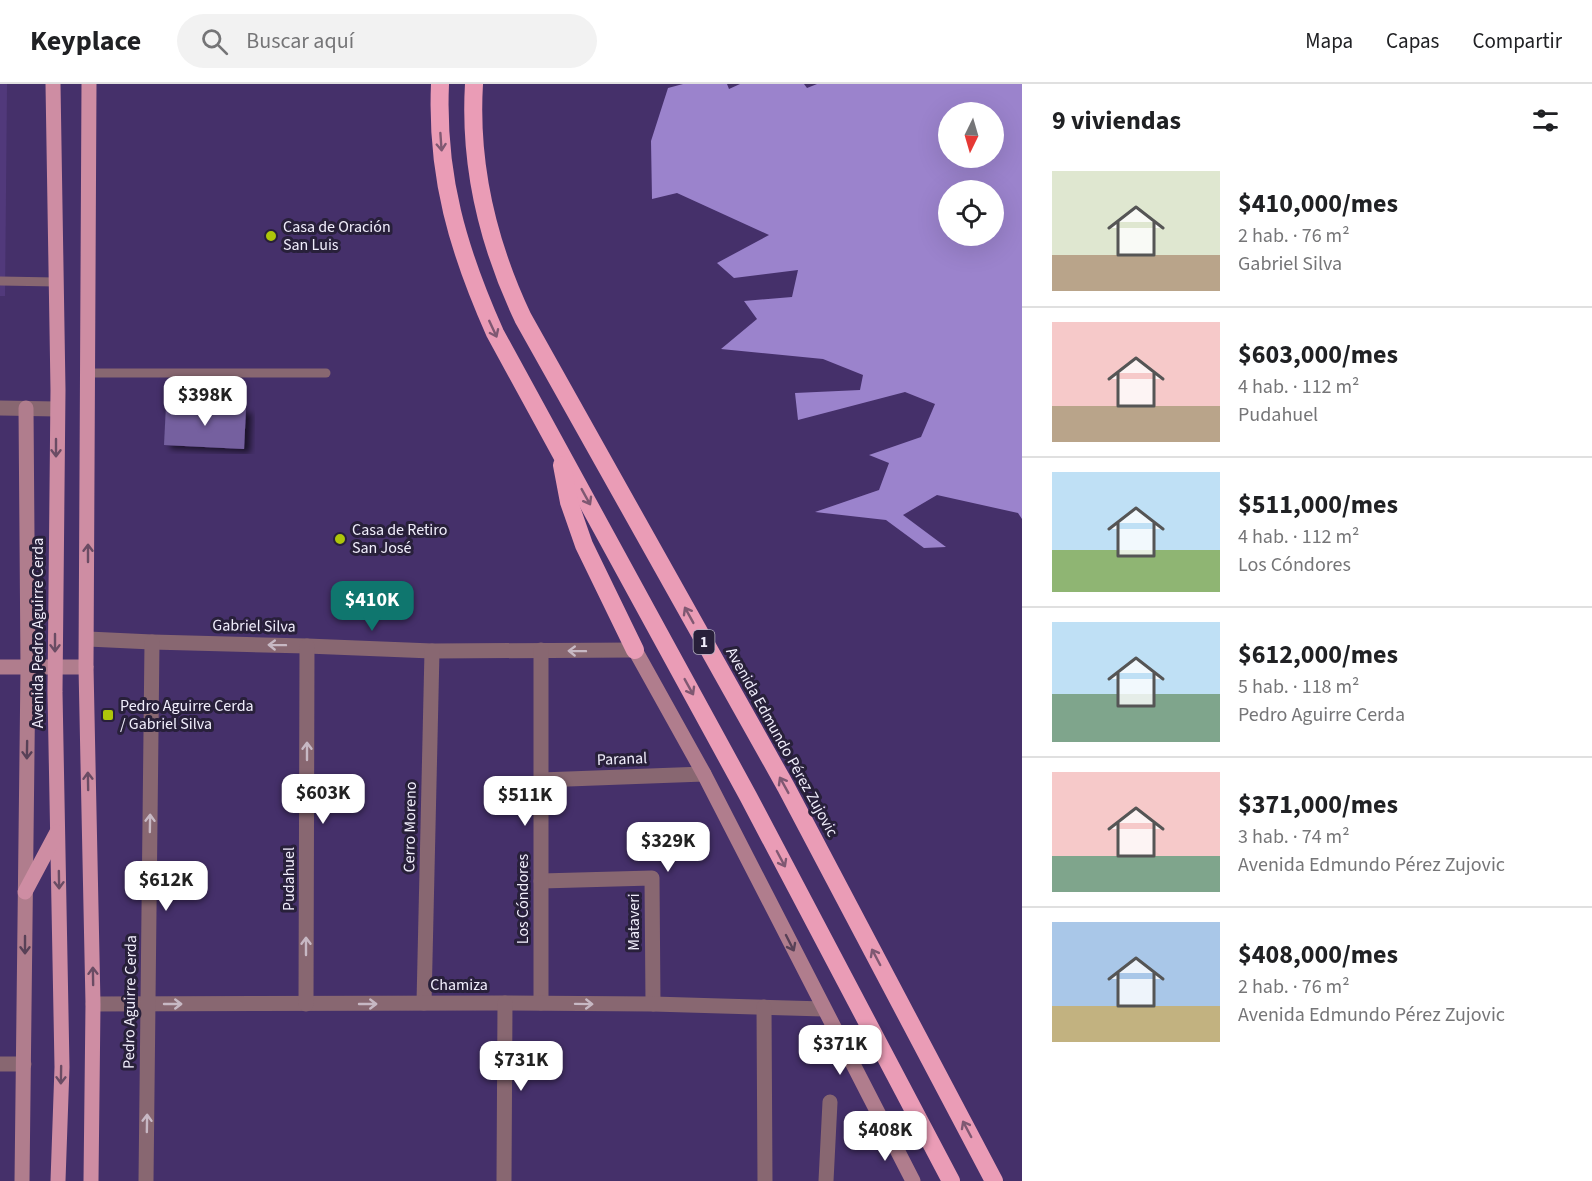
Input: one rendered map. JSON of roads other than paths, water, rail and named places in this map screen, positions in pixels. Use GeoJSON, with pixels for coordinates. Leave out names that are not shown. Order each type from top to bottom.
{"type":"FeatureCollection","features":[{"type":"Feature","properties":{"kind":"highway","name":"1"},"geometry":{"type":"LineString","coordinates":[[440,84],[443,169],[455,230],[495,333],[513,370],[558,446],[748,796],[951,1181]]}},
{"type":"Feature","properties":{"kind":"highway","name":"Avenida Edmundo Pérez Zujovic"},"geometry":{"type":"LineString","coordinates":[[474,84],[474,141],[483,205],[502,271],[523,318],[786,787],[994,1181]]}},
{"type":"Feature","properties":{"kind":"highway"},"geometry":{"type":"LineString","coordinates":[[558,446],[570,502],[584,545],[635,650]]}},
{"type":"Feature","properties":{"kind":"main road","name":"Avenida Pedro Aguirre Cerda"},"geometry":{"type":"LineString","coordinates":[[53,84],[57,409],[55,667],[62,1067],[58,1181]]}},
{"type":"Feature","properties":{"kind":"main road"},"geometry":{"type":"LineString","coordinates":[[89,84],[88,639],[86,667],[93,1004],[91,1181]]}},
{"type":"Feature","properties":{"kind":"main road"},"geometry":{"type":"LineString","coordinates":[[25,892],[58,830]]}},
{"type":"Feature","properties":{"kind":"street"},"geometry":{"type":"LineString","coordinates":[[0,408],[57,409]]}},
{"type":"Feature","properties":{"kind":"street","name":"Avenida Pedro Aguirre Cerda"},"geometry":{"type":"LineString","coordinates":[[22,1181],[28,667],[26,408]]}},
{"type":"Feature","properties":{"kind":"street","name":"Gabriel Silva"},"geometry":{"type":"LineString","coordinates":[[88,639],[432,651],[635,650]]}},
{"type":"Feature","properties":{"kind":"street","name":"Pedro Aguirre Cerda"},"geometry":{"type":"LineString","coordinates":[[146,1181],[152,642]]}},
{"type":"Feature","properties":{"kind":"street","name":"Pudahuel"},"geometry":{"type":"LineString","coordinates":[[306,1004],[307,645]]}},
{"type":"Feature","properties":{"kind":"street","name":"Los Cóndores"},"geometry":{"type":"LineString","coordinates":[[541,650],[541,1003]]}},
{"type":"Feature","properties":{"kind":"street"},"geometry":{"type":"LineString","coordinates":[[635,650],[704,774],[913,1181]]}},
{"type":"Feature","properties":{"kind":"street","name":"Cerro Moreno"},"geometry":{"type":"LineString","coordinates":[[424,1004],[432,651]]}},
{"type":"Feature","properties":{"kind":"street"},"geometry":{"type":"LineString","coordinates":[[0,667],[86,667]]}},
{"type":"Feature","properties":{"kind":"street","name":"Paranal"},"geometry":{"type":"LineString","coordinates":[[541,780],[704,774]]}},
{"type":"Feature","properties":{"kind":"street","name":"Mataveri"},"geometry":{"type":"LineString","coordinates":[[541,881],[652,878],[653,1004]]}},
{"type":"Feature","properties":{"kind":"street"},"geometry":{"type":"LineString","coordinates":[[504,1181],[505,1003]]}},
{"type":"Feature","properties":{"kind":"street","name":"Chamiza"},"geometry":{"type":"LineString","coordinates":[[93,1004],[541,1003],[824,1009]]}},
{"type":"Feature","properties":{"kind":"street"},"geometry":{"type":"LineString","coordinates":[[764,1007],[765,1181]]}},
{"type":"Feature","properties":{"kind":"street"},"geometry":{"type":"LineString","coordinates":[[0,1064],[24,1064]]}},
{"type":"Feature","properties":{"kind":"street"},"geometry":{"type":"LineString","coordinates":[[826,1181],[830,1102]]}},
{"type":"Feature","properties":{"kind":"lane"},"geometry":{"type":"LineString","coordinates":[[0,281],[56,282]]}},
{"type":"Feature","properties":{"kind":"lane"},"geometry":{"type":"LineString","coordinates":[[88,373],[326,373]]}},
{"type":"Feature","properties":{"kind":"place","name":"Casa de Oración San Luis"},"geometry":{"type":"Point","coordinates":[271,236]}},
{"type":"Feature","properties":{"kind":"place","name":"Casa de Retiro San José"},"geometry":{"type":"Point","coordinates":[340,539]}},
{"type":"Feature","properties":{"kind":"place","name":"Pedro Aguirre Cerda / Gabriel Silva"},"geometry":{"type":"Point","coordinates":[108,715]}}]}
